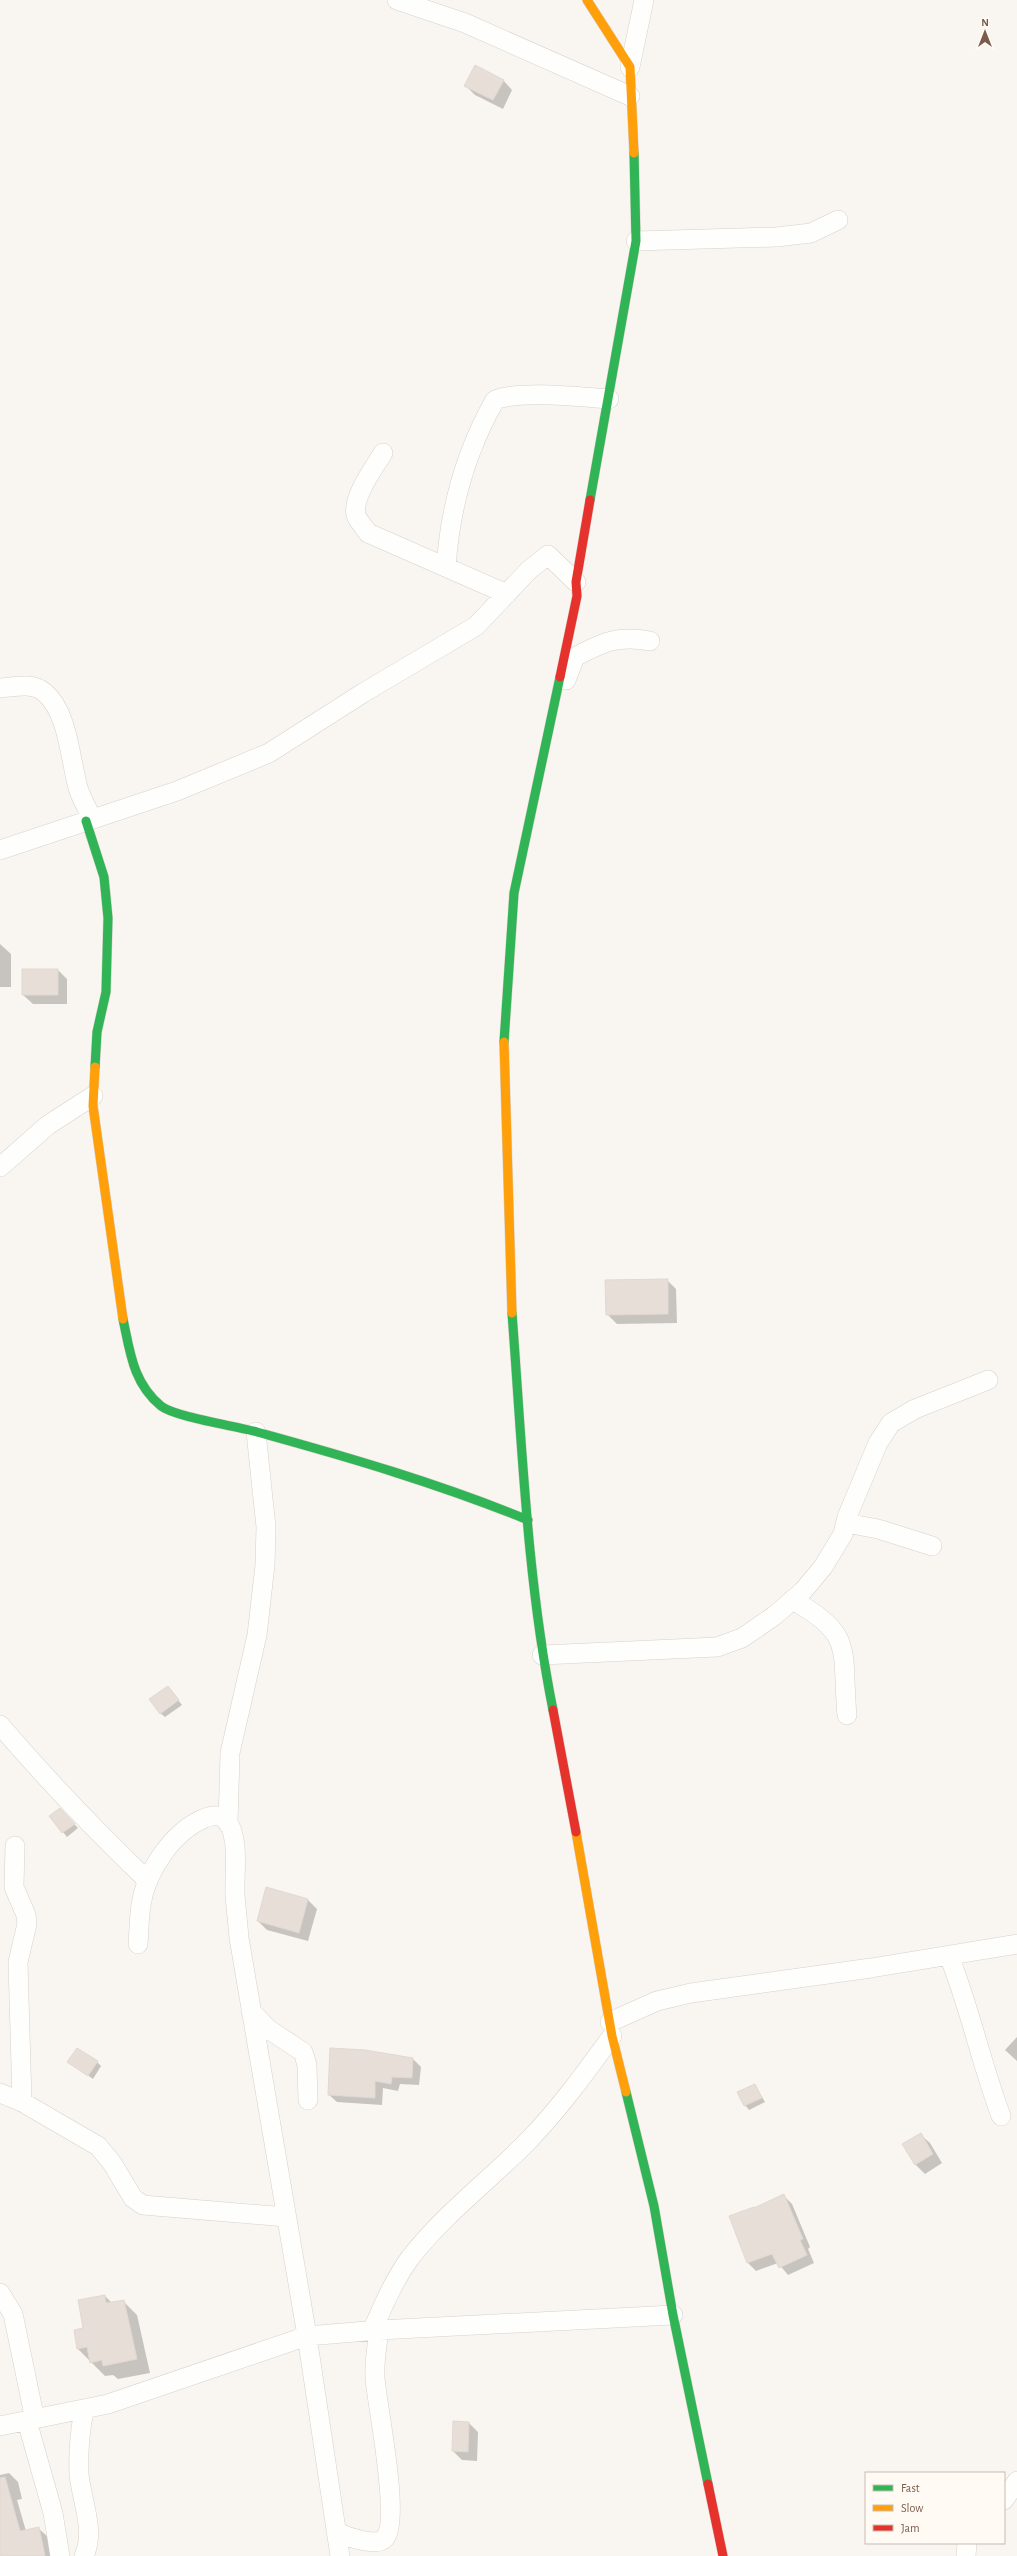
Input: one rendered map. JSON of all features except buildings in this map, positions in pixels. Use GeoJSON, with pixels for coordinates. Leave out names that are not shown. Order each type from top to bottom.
{"type":"FeatureCollection","features":[{"type":"Feature","properties":{"kind":"street"},"geometry":{"type":"LineString","coordinates":[[397,0],[465,23],[630,96]]}},
{"type":"Feature","properties":{"kind":"street"},"geometry":{"type":"LineString","coordinates":[[587,0],[630,67]]}},
{"type":"Feature","properties":{"kind":"street"},"geometry":{"type":"LineString","coordinates":[[644,0],[630,67],[630,96],[636,177],[636,242],[576,582],[577,596],[514,893],[504,1028],[508,1279],[528,1520],[542,1655],[611,2029],[654,2206],[672,2315],[723,2556]]}},
{"type":"Feature","properties":{"kind":"street"},"geometry":{"type":"LineString","coordinates":[[636,242],[777,237],[811,233],[838,220]]}},
{"type":"Feature","properties":{"kind":"street"},"geometry":{"type":"LineString","coordinates":[[446,567],[448,536],[455,501],[465,469],[496,400],[503,397],[525,396],[609,399]]}},
{"type":"Feature","properties":{"kind":"street"},"geometry":{"type":"LineString","coordinates":[[383,453],[361,492],[356,506],[356,516],[368,533],[507,594]]}},
{"type":"Feature","properties":{"kind":"street"},"geometry":{"type":"LineString","coordinates":[[0,850],[177,791],[269,753],[363,692],[476,626],[548,555],[576,582]]}},
{"type":"Feature","properties":{"kind":"street"},"geometry":{"type":"LineString","coordinates":[[553,714],[575,657],[611,640],[630,637],[650,641]]}},
{"type":"Feature","properties":{"kind":"street"},"geometry":{"type":"LineString","coordinates":[[0,688],[27,685],[43,691],[54,702],[62,721],[104,877],[108,918],[106,992],[97,1032],[93,1106],[119,1298],[133,1366],[144,1390],[162,1406],[188,1416],[256,1432],[469,1496],[528,1520]]}},
{"type":"Feature","properties":{"kind":"street"},"geometry":{"type":"LineString","coordinates":[[0,1167],[48,1124],[94,1096]]}},
{"type":"Feature","properties":{"kind":"street"},"geometry":{"type":"LineString","coordinates":[[542,1655],[718,1647],[742,1638],[774,1616],[824,1567],[843,1534],[878,1443],[891,1423],[915,1409],[988,1380]]}},
{"type":"Feature","properties":{"kind":"street"},"geometry":{"type":"LineString","coordinates":[[256,1432],[266,1527],[265,1565],[257,1635],[230,1753],[228,1824],[235,1851],[235,1896],[239,1938],[307,2336],[340,2556]]}},
{"type":"Feature","properties":{"kind":"street"},"geometry":{"type":"LineString","coordinates":[[846,1523],[878,1529],[932,1546]]}},
{"type":"Feature","properties":{"kind":"street"},"geometry":{"type":"LineString","coordinates":[[792,1600],[819,1614],[837,1634],[842,1646],[847,1715]]}},
{"type":"Feature","properties":{"kind":"street"},"geometry":{"type":"LineString","coordinates":[[1,1727],[23,1754],[93,1828],[148,1881]]}},
{"type":"Feature","properties":{"kind":"street"},"geometry":{"type":"LineString","coordinates":[[138,1944],[141,1904],[148,1881],[166,1850],[183,1832],[198,1821],[212,1815],[219,1816],[228,1824]]}},
{"type":"Feature","properties":{"kind":"street"},"geometry":{"type":"LineString","coordinates":[[15,1846],[14,1887],[26,1915],[27,1924],[20,1952],[18,1977],[22,2102]]}},
{"type":"Feature","properties":{"kind":"street"},"geometry":{"type":"LineString","coordinates":[[336,2532],[353,2538],[380,2541],[385,2538],[388,2531],[389,2497],[385,2434],[375,2378],[374,2358],[376,2330],[388,2295],[410,2259],[442,2223],[529,2140],[578,2083],[611,2029],[657,2001],[691,1994],[949,1956],[1017,1944]]}},
{"type":"Feature","properties":{"kind":"street"},"geometry":{"type":"LineString","coordinates":[[949,1956],[965,1995],[986,2075],[1001,2116]]}},
{"type":"Feature","properties":{"kind":"street"},"geometry":{"type":"LineString","coordinates":[[251,2011],[268,2029],[303,2052],[307,2065],[308,2100]]}},
{"type":"Feature","properties":{"kind":"street"},"geometry":{"type":"LineString","coordinates":[[0,2093],[22,2102],[98,2146],[112,2163],[133,2198],[143,2204],[286,2217]]}},
{"type":"Feature","properties":{"kind":"street"},"geometry":{"type":"LineString","coordinates":[[0,2293],[13,2314],[31,2420],[53,2513],[60,2556]]}},
{"type":"Feature","properties":{"kind":"street"},"geometry":{"type":"LineString","coordinates":[[0,2426],[84,2410],[163,2387],[220,2364],[307,2336],[376,2330],[672,2315]]}},
{"type":"Feature","properties":{"kind":"street"},"geometry":{"type":"LineString","coordinates":[[84,2410],[79,2449],[79,2475],[87,2519],[88,2538],[84,2556]]}},
{"type":"Feature","properties":{"kind":"street"},"geometry":{"type":"LineString","coordinates":[[1005,2499],[1017,2481]]}},
{"type":"Feature","properties":{"kind":"street"},"geometry":{"type":"LineString","coordinates":[[966,2556],[967,2544]]}},
{"type":"Feature","properties":{"kind":"traffic: fast"},"geometry":{"type":"LineString","coordinates":[[590,500],[636,241],[634,153]]}},
{"type":"Feature","properties":{"kind":"traffic: fast"},"geometry":{"type":"LineString","coordinates":[[504,1042],[514,893],[560,677]]}},
{"type":"Feature","properties":{"kind":"traffic: fast"},"geometry":{"type":"LineString","coordinates":[[86,821],[104,877],[108,918],[106,992],[97,1032],[95,1067]]}},
{"type":"Feature","properties":{"kind":"traffic: fast"},"geometry":{"type":"LineString","coordinates":[[512,1313],[531,1562],[544,1661],[553,1710]]}},
{"type":"Feature","properties":{"kind":"traffic: fast"},"geometry":{"type":"LineString","coordinates":[[123,1319],[134,1366],[139,1377],[144,1387],[152,1397],[161,1406],[168,1410],[179,1414],[257,1432],[360,1461],[428,1483],[528,1520]]}},
{"type":"Feature","properties":{"kind":"traffic: fast"},"geometry":{"type":"LineString","coordinates":[[626,2092],[654,2206],[673,2315],[708,2484]]}},
{"type":"Feature","properties":{"kind":"traffic: slow"},"geometry":{"type":"LineString","coordinates":[[587,0],[630,67],[634,153]]}},
{"type":"Feature","properties":{"kind":"traffic: slow"},"geometry":{"type":"LineString","coordinates":[[504,1042],[512,1313]]}},
{"type":"Feature","properties":{"kind":"traffic: slow"},"geometry":{"type":"LineString","coordinates":[[95,1067],[93,1106],[123,1319]]}},
{"type":"Feature","properties":{"kind":"traffic: slow"},"geometry":{"type":"LineString","coordinates":[[576,1832],[612,2036],[626,2092]]}},
{"type":"Feature","properties":{"kind":"traffic: jam"},"geometry":{"type":"LineString","coordinates":[[560,677],[577,596],[576,582],[590,500]]}},
{"type":"Feature","properties":{"kind":"traffic: jam"},"geometry":{"type":"LineString","coordinates":[[553,1710],[576,1832]]}},
{"type":"Feature","properties":{"kind":"traffic: jam"},"geometry":{"type":"LineString","coordinates":[[708,2484],[723,2556]]}}]}
